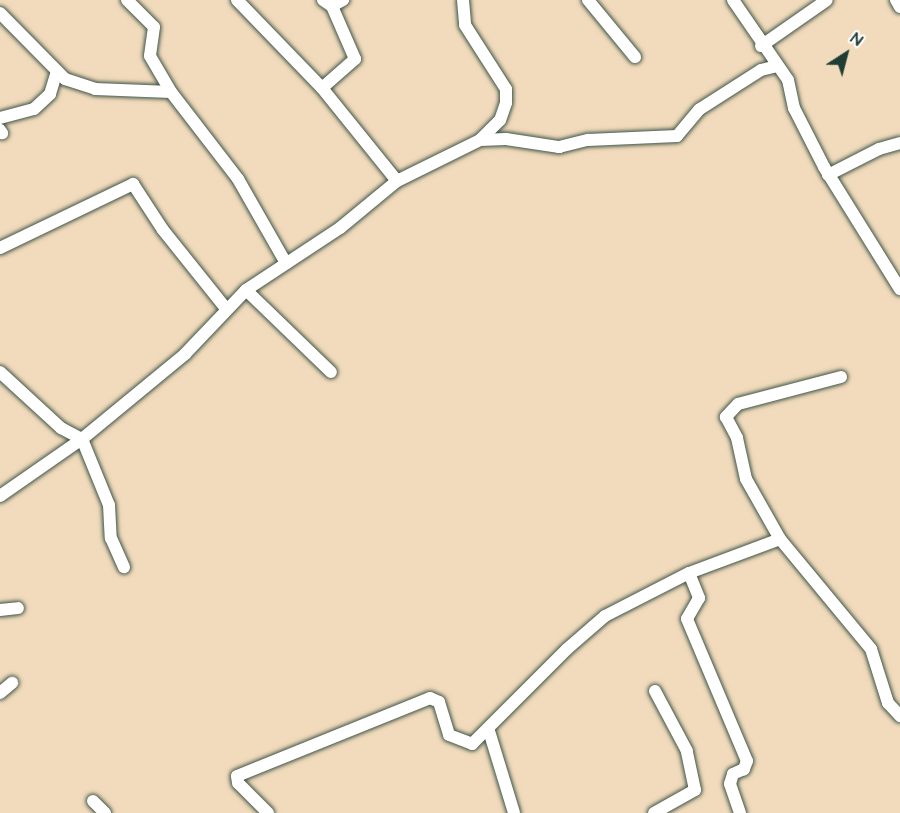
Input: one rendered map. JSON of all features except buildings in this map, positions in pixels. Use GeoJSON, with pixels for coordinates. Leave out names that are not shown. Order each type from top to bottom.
{"type":"FeatureCollection","features":[{"type":"Feature","properties":{"kind":"street"},"geometry":{"type":"LineString","coordinates":[[127,0],[154,27],[150,56],[171,92],[238,179],[286,263]]}},
{"type":"Feature","properties":{"kind":"street"},"geometry":{"type":"LineString","coordinates":[[237,0],[322,88],[397,181]]}},
{"type":"Feature","properties":{"kind":"street"},"geometry":{"type":"LineString","coordinates":[[0,496],[82,439],[185,354],[246,290],[340,228],[397,181],[480,141],[500,120],[506,104],[506,89],[465,25],[463,0]]}},
{"type":"Feature","properties":{"kind":"street"},"geometry":{"type":"LineString","coordinates":[[588,0],[635,57]]}},
{"type":"Feature","properties":{"kind":"street"},"geometry":{"type":"LineString","coordinates":[[733,0],[761,46],[788,80],[794,108],[828,175],[900,289]]}},
{"type":"Feature","properties":{"kind":"street"},"geometry":{"type":"LineString","coordinates":[[761,46],[827,0]]}},
{"type":"Feature","properties":{"kind":"street"},"geometry":{"type":"LineString","coordinates":[[896,0],[900,7]]}},
{"type":"Feature","properties":{"kind":"street"},"geometry":{"type":"LineString","coordinates":[[322,88],[355,59],[332,2]]}},
{"type":"Feature","properties":{"kind":"street"},"geometry":{"type":"LineString","coordinates":[[0,13],[65,79],[95,89],[171,92]]}},
{"type":"Feature","properties":{"kind":"street"},"geometry":{"type":"LineString","coordinates":[[480,141],[506,139],[559,147],[588,140],[676,135],[700,109],[761,70],[777,66]]}},
{"type":"Feature","properties":{"kind":"street"},"geometry":{"type":"LineString","coordinates":[[0,118],[34,109],[50,94],[57,71]]}},
{"type":"Feature","properties":{"kind":"street"},"geometry":{"type":"LineString","coordinates":[[828,175],[879,149],[900,143]]}},
{"type":"Feature","properties":{"kind":"street"},"geometry":{"type":"LineString","coordinates":[[0,248],[133,184],[163,230],[227,310]]}},
{"type":"Feature","properties":{"kind":"street"},"geometry":{"type":"LineString","coordinates":[[246,290],[331,372]]}},
{"type":"Feature","properties":{"kind":"street"},"geometry":{"type":"LineString","coordinates":[[0,372],[61,428],[82,439],[109,505],[111,538],[124,567]]}},
{"type":"Feature","properties":{"kind":"street"},"geometry":{"type":"LineString","coordinates":[[842,377],[738,404],[726,417],[737,438],[746,479],[780,539],[870,649],[888,703],[900,716]]}},
{"type":"Feature","properties":{"kind":"street"},"geometry":{"type":"LineString","coordinates":[[268,813],[238,783],[237,776],[430,698],[439,702],[449,735],[472,744],[489,731],[567,649],[605,616],[689,573],[780,539]]}},
{"type":"Feature","properties":{"kind":"street"},"geometry":{"type":"LineString","coordinates":[[689,573],[699,598],[687,619],[747,761],[744,769],[733,774],[730,784],[740,813]]}},
{"type":"Feature","properties":{"kind":"street"},"geometry":{"type":"LineString","coordinates":[[0,610],[18,608]]}},
{"type":"Feature","properties":{"kind":"street"},"geometry":{"type":"LineString","coordinates":[[0,693],[12,682]]}},
{"type":"Feature","properties":{"kind":"street"},"geometry":{"type":"LineString","coordinates":[[654,813],[695,790],[687,751],[655,691]]}},
{"type":"Feature","properties":{"kind":"street"},"geometry":{"type":"LineString","coordinates":[[489,731],[514,813]]}},
{"type":"Feature","properties":{"kind":"street"},"geometry":{"type":"LineString","coordinates":[[93,801],[105,813]]}}]}
